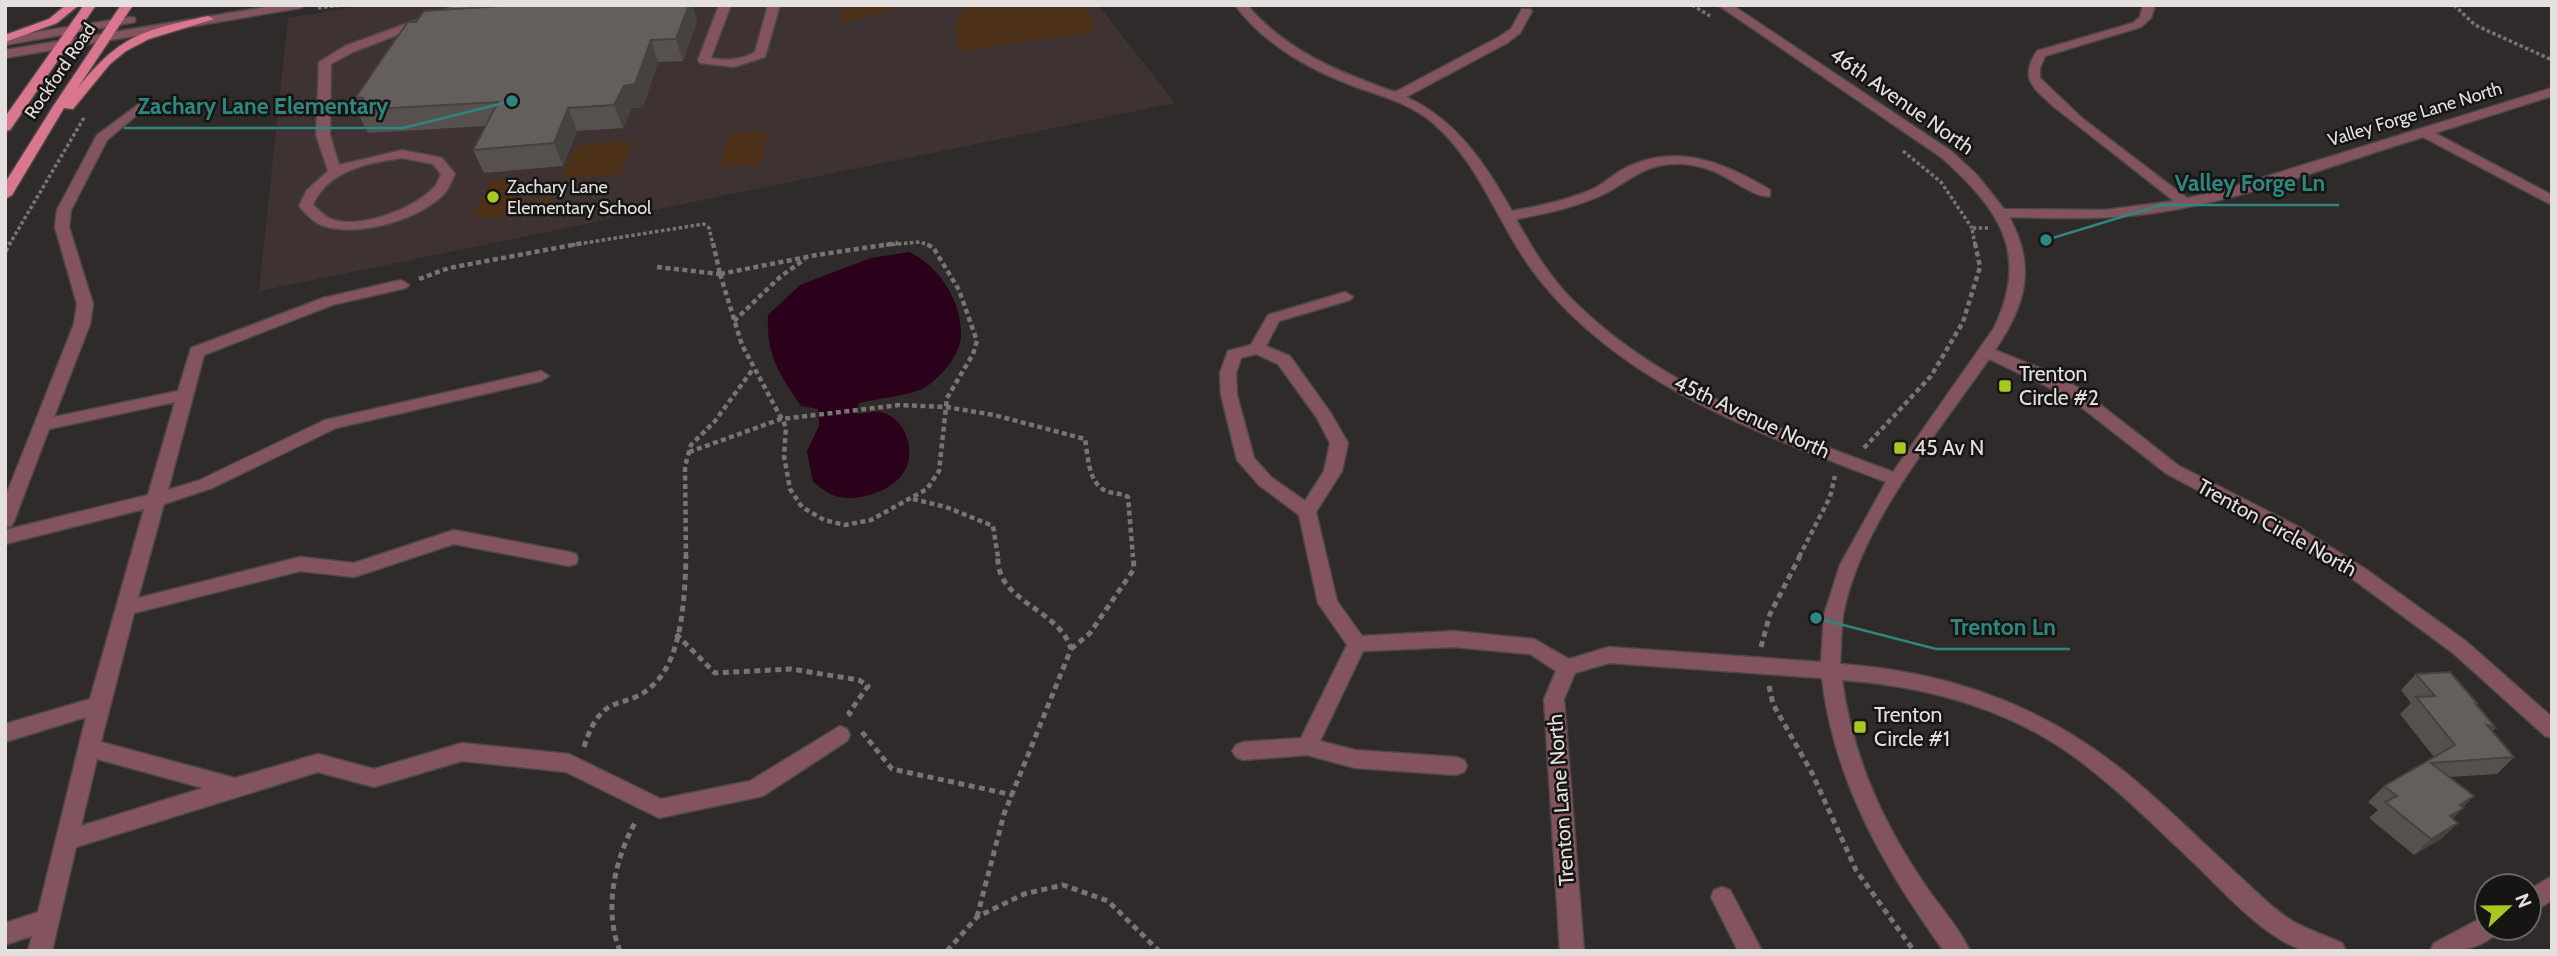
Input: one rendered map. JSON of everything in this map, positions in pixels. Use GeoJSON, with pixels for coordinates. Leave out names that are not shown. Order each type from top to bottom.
{"type":"FeatureCollection","features":[{"type":"Feature","properties":{"kind":"main road"},"geometry":{"type":"LineString","coordinates":[[5,40],[53,21],[74,5]]}},
{"type":"Feature","properties":{"kind":"main road","name":"Rockford Road"},"geometry":{"type":"LineString","coordinates":[[5,127],[90,5]]}},
{"type":"Feature","properties":{"kind":"main road","name":"Rockford Road"},"geometry":{"type":"LineString","coordinates":[[5,195],[38,139],[127,5]]}},
{"type":"Feature","properties":{"kind":"main road"},"geometry":{"type":"LineString","coordinates":[[38,139],[112,56],[135,41],[166,29],[208,19]]}},
{"type":"Feature","properties":{"kind":"street"},"geometry":{"type":"LineString","coordinates":[[5,40],[225,5]]}},
{"type":"Feature","properties":{"kind":"street"},"geometry":{"type":"LineString","coordinates":[[5,54],[300,5]]}},
{"type":"Feature","properties":{"kind":"street"},"geometry":{"type":"LineString","coordinates":[[335,172],[323,135],[325,62],[349,49],[470,5]]}},
{"type":"Feature","properties":{"kind":"street"},"geometry":{"type":"LineString","coordinates":[[725,5],[704,60],[716,64],[751,61],[761,54],[774,5]]}},
{"type":"Feature","properties":{"kind":"street","name":"45th Avenue North"},"geometry":{"type":"LineString","coordinates":[[1241,5],[1278,43],[1301,59],[1331,73],[1398,96],[1433,117],[1456,137],[1543,275],[1578,313],[1618,348],[1735,414],[1897,480]]}},
{"type":"Feature","properties":{"kind":"street","name":"46th Avenue North"},"geometry":{"type":"LineString","coordinates":[[1724,5],[1918,133],[1955,161],[1983,189],[2000,214],[2016,251],[2018,275],[2014,301],[1986,352],[1897,480]]}},
{"type":"Feature","properties":{"kind":"street"},"geometry":{"type":"LineString","coordinates":[[2149,5],[2145,18],[2137,24],[2041,54],[2033,66],[2034,78],[2058,104],[2185,203]]}},
{"type":"Feature","properties":{"kind":"street"},"geometry":{"type":"LineString","coordinates":[[1398,96],[1503,40],[1516,31],[1526,11]]}},
{"type":"Feature","properties":{"kind":"street","name":"Valley Forge Lane North"},"geometry":{"type":"LineString","coordinates":[[2000,214],[2105,214],[2219,196],[2552,92]]}},
{"type":"Feature","properties":{"kind":"street"},"geometry":{"type":"LineString","coordinates":[[5,521],[82,324],[85,304],[62,227],[64,210],[102,138],[139,108]]}},
{"type":"Feature","properties":{"kind":"street"},"geometry":{"type":"LineString","coordinates":[[2424,132],[2552,201]]}},
{"type":"Feature","properties":{"kind":"street"},"geometry":{"type":"LineString","coordinates":[[411,155],[437,159],[447,167],[449,177],[444,188],[412,211],[390,219],[343,225],[318,219],[306,206],[309,195],[319,183],[335,172],[379,157],[411,155]]}},
{"type":"Feature","properties":{"kind":"street"},"geometry":{"type":"LineString","coordinates":[[1508,216],[1569,204],[1600,191],[1639,166],[1662,161],[1686,160],[1714,164],[1765,193]]}},
{"type":"Feature","properties":{"kind":"street"},"geometry":{"type":"LineString","coordinates":[[40,951],[99,705],[197,352],[328,301],[401,285]]}},
{"type":"Feature","properties":{"kind":"street"},"geometry":{"type":"LineString","coordinates":[[1257,348],[1273,318],[1345,297]]}},
{"type":"Feature","properties":{"kind":"street"},"geometry":{"type":"LineString","coordinates":[[1307,512],[1333,471],[1339,443],[1324,416],[1284,360],[1257,348],[1234,355],[1228,373],[1229,395],[1246,460],[1265,481],[1307,512],[1328,603],[1357,644]]}},
{"type":"Feature","properties":{"kind":"street","name":"Trenton Circle North"},"geometry":{"type":"LineString","coordinates":[[1986,352],[2038,373],[2073,392],[2171,469],[2288,530],[2362,575],[2440,631],[2516,694],[2552,730]]}},
{"type":"Feature","properties":{"kind":"street"},"geometry":{"type":"LineString","coordinates":[[5,537],[155,500],[206,484],[331,424],[541,376]]}},
{"type":"Feature","properties":{"kind":"street"},"geometry":{"type":"LineString","coordinates":[[42,425],[184,395]]}},
{"type":"Feature","properties":{"kind":"street"},"geometry":{"type":"LineString","coordinates":[[1897,480],[1864,534],[1848,567],[1836,603],[1832,672],[1835,713],[1850,768],[1885,842],[1928,913],[1958,951]]}},
{"type":"Feature","properties":{"kind":"street"},"geometry":{"type":"LineString","coordinates":[[127,608],[300,564],[354,570],[454,537],[569,559]]}},
{"type":"Feature","properties":{"kind":"street"},"geometry":{"type":"LineString","coordinates":[[1357,644],[1454,639],[1534,647],[1567,668],[1609,655],[1916,680],[1972,696],[2029,719],[2082,751],[2131,790],[2250,901],[2285,929],[2334,951]]}},
{"type":"Feature","properties":{"kind":"street"},"geometry":{"type":"LineString","coordinates":[[1307,747],[1357,644]]}},
{"type":"Feature","properties":{"kind":"street","name":"Trenton Lane North"},"geometry":{"type":"LineString","coordinates":[[1567,668],[1554,699],[1572,951]]}},
{"type":"Feature","properties":{"kind":"street"},"geometry":{"type":"LineString","coordinates":[[5,733],[99,705]]}},
{"type":"Feature","properties":{"kind":"street"},"geometry":{"type":"LineString","coordinates":[[66,840],[318,762],[374,778],[462,752],[569,762],[659,809],[755,789],[840,735]]}},
{"type":"Feature","properties":{"kind":"street"},"geometry":{"type":"LineString","coordinates":[[1243,751],[1307,747],[1355,759],[1456,766]]}},
{"type":"Feature","properties":{"kind":"street"},"geometry":{"type":"LineString","coordinates":[[89,748],[235,787]]}},
{"type":"Feature","properties":{"kind":"street"},"geometry":{"type":"LineString","coordinates":[[1722,897],[1751,951]]}},
{"type":"Feature","properties":{"kind":"street"},"geometry":{"type":"LineString","coordinates":[[5,934],[47,920]]}},
{"type":"Feature","properties":{"kind":"street"},"geometry":{"type":"LineString","coordinates":[[2442,951],[2473,934]]}},
{"type":"Feature","properties":{"kind":"path"},"geometry":{"type":"LineString","coordinates":[[2454,5],[2475,25],[2552,60]]}},
{"type":"Feature","properties":{"kind":"path"},"geometry":{"type":"LineString","coordinates":[[5,252],[87,113]]}},
{"type":"Feature","properties":{"kind":"path"},"geometry":{"type":"LineString","coordinates":[[401,285],[449,268],[473,263],[704,224],[709,228],[720,274],[734,321],[753,368],[786,427],[784,456],[790,489],[802,507],[824,520],[845,526],[871,520],[927,489],[939,471],[947,398],[974,354],[977,341],[959,290],[933,247],[919,242],[900,243],[720,274],[657,267]]}},
{"type":"Feature","properties":{"kind":"path"},"geometry":{"type":"LineString","coordinates":[[734,321],[780,277],[808,257]]}},
{"type":"Feature","properties":{"kind":"path"},"geometry":{"type":"LineString","coordinates":[[576,766],[592,719],[602,709],[657,682],[670,660],[683,604],[685,466],[691,445],[715,421],[753,368]]}},
{"type":"Feature","properties":{"kind":"path"},"geometry":{"type":"LineString","coordinates":[[689,452],[781,419],[899,405],[946,407],[994,415],[1085,439],[1091,471],[1098,486],[1108,492],[1128,497],[1134,569],[1090,633],[1071,649]]}},
{"type":"Feature","properties":{"kind":"path"},"geometry":{"type":"LineString","coordinates":[[912,499],[946,507],[993,526],[998,547],[997,569],[1002,581],[1058,626],[1070,640],[1071,649],[1013,795],[983,883],[976,917]]}},
{"type":"Feature","properties":{"kind":"path"},"geometry":{"type":"LineString","coordinates":[[620,951],[614,941],[613,907],[619,855],[645,802]]}},
{"type":"Feature","properties":{"kind":"path"},"geometry":{"type":"LineString","coordinates":[[947,951],[976,917],[1024,894],[1063,885],[1108,901],[1159,951]]}},
{"type":"Feature","properties":{"kind":"shaded area","name":"Zachary Lane Elementary School"},"geometry":{"type":"Polygon","coordinates":[[[368,5],[1098,5],[1175,103],[259,291],[288,18],[368,5]]]}},
{"type":"Feature","properties":{"kind":"shaded area"},"geometry":{"type":"Polygon","coordinates":[[[842,5],[909,5],[843,23],[842,5]]]}},
{"type":"Feature","properties":{"kind":"shaded area"},"geometry":{"type":"Polygon","coordinates":[[[967,5],[1085,5],[1097,26],[1088,33],[959,51],[955,25],[967,5]]]}},
{"type":"Feature","properties":{"kind":"shaded area"},"geometry":{"type":"Polygon","coordinates":[[[768,131],[760,165],[719,167],[729,134],[768,131]]]}},
{"type":"Feature","properties":{"kind":"shaded area"},"geometry":{"type":"Polygon","coordinates":[[[633,141],[621,175],[571,178],[563,175],[574,149],[585,144],[633,141]]]}},
{"type":"Feature","properties":{"kind":"shaded area"},"geometry":{"type":"Polygon","coordinates":[[[525,178],[515,201],[555,198],[549,213],[472,219],[490,181],[525,178]]]}},
{"type":"Feature","properties":{"kind":"shaded area"},"geometry":{"type":"Polygon","coordinates":[[[909,252],[939,275],[952,297],[960,321],[958,349],[945,370],[927,386],[904,394],[859,403],[857,414],[881,412],[899,423],[909,447],[908,464],[899,479],[883,490],[853,498],[835,496],[813,482],[807,451],[819,426],[818,409],[801,406],[780,374],[769,342],[768,315],[800,285],[871,258],[909,252]]]}},
{"type":"Feature","properties":{"kind":"building"},"geometry":{"type":"Polygon","coordinates":[[[516,5],[689,5],[676,39],[651,40],[635,84],[624,86],[614,105],[568,108],[554,143],[473,150],[498,102],[356,110],[363,98],[356,97],[386,53],[408,22],[416,22],[424,11],[516,5]]]}},
{"type":"Feature","properties":{"kind":"building"},"geometry":{"type":"Polygon","coordinates":[[[2450,672],[2496,728],[2487,725],[2514,757],[2431,763],[2474,796],[2460,805],[2464,808],[2450,816],[2458,823],[2431,839],[2385,802],[2397,796],[2384,786],[2455,745],[2416,697],[2435,696],[2416,674],[2450,672]]]}},
{"type":"Feature","properties":{"kind":"place","name":"Zachary Lane Elementary"},"geometry":{"type":"Point","coordinates":[512,101]}},
{"type":"Feature","properties":{"kind":"place","name":"Zachary Lane Elementary School"},"geometry":{"type":"Point","coordinates":[493,197]}},
{"type":"Feature","properties":{"kind":"place","name":"Valley Forge Ln"},"geometry":{"type":"Point","coordinates":[2046,240]}},
{"type":"Feature","properties":{"kind":"place","name":"Trenton Circle #2"},"geometry":{"type":"Point","coordinates":[2005,386]}},
{"type":"Feature","properties":{"kind":"place","name":"45 Av N"},"geometry":{"type":"Point","coordinates":[1900,448]}},
{"type":"Feature","properties":{"kind":"place","name":"Trenton Ln"},"geometry":{"type":"Point","coordinates":[1816,618]}},
{"type":"Feature","properties":{"kind":"place","name":"Trenton Circle #1"},"geometry":{"type":"Point","coordinates":[1860,727]}}]}
